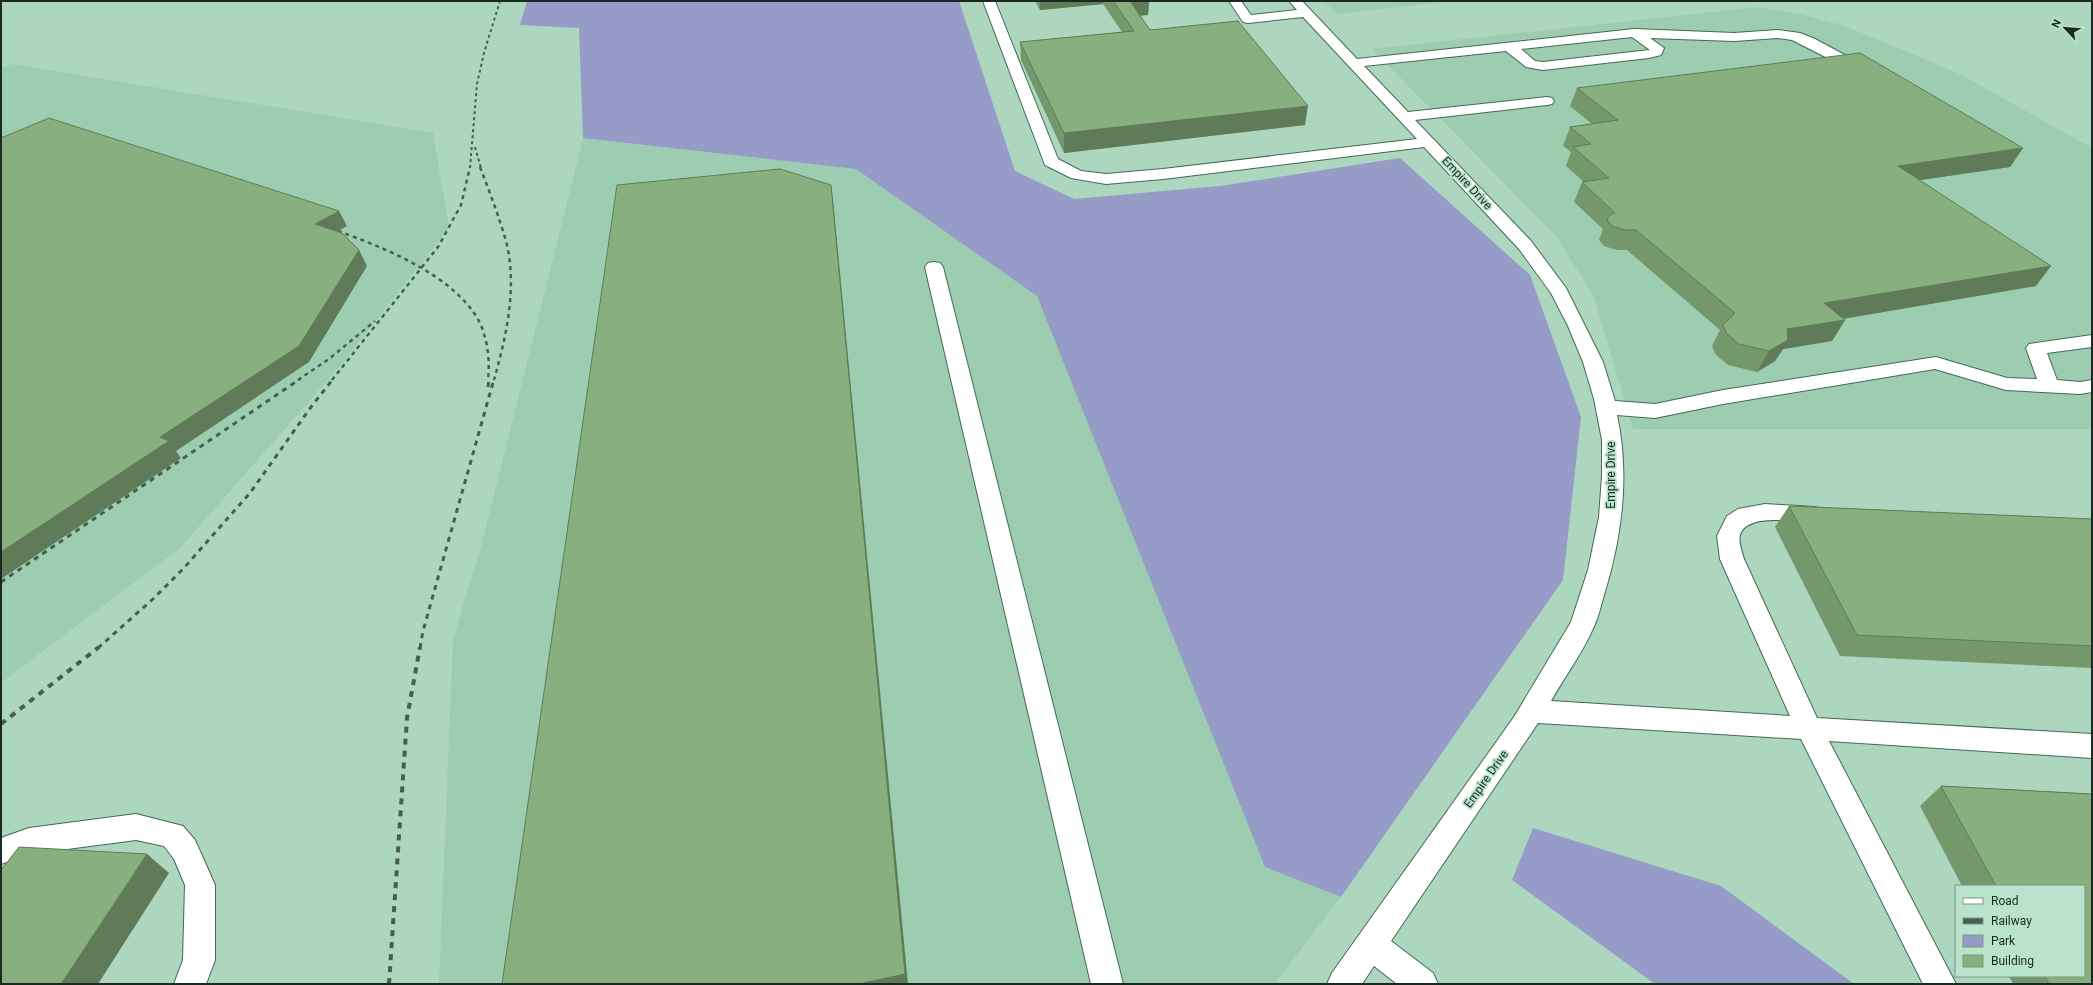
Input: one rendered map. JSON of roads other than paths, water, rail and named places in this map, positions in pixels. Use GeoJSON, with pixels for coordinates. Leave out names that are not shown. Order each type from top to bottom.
{"type":"FeatureCollection","features":[{"type":"Feature","properties":{"kind":"street"},"geometry":{"type":"LineString","coordinates":[[989,1],[1051,162],[1077,175],[1106,179],[1163,174],[1428,142]]}},
{"type":"Feature","properties":{"kind":"street"},"geometry":{"type":"LineString","coordinates":[[1235,1],[1248,19],[1301,7]]}},
{"type":"Feature","properties":{"kind":"street","name":"Empire Drive"},"geometry":{"type":"LineString","coordinates":[[1301,7],[1525,245],[1545,270],[1560,292],[1584,340],[1593,362],[1612,440],[1613,476],[1610,517],[1600,570],[1583,624],[1532,711],[1343,984]]}},
{"type":"Feature","properties":{"kind":"street"},"geometry":{"type":"LineString","coordinates":[[1354,63],[1634,33],[1734,37],[1778,34],[1795,36],[1872,75]]}},
{"type":"Feature","properties":{"kind":"street"},"geometry":{"type":"LineString","coordinates":[[1510,47],[1531,64],[1544,66],[1656,52],[1657,48],[1634,33]]}},
{"type":"Feature","properties":{"kind":"street"},"geometry":{"type":"LineString","coordinates":[[1404,117],[1547,100]]}},
{"type":"Feature","properties":{"kind":"street"},"geometry":{"type":"LineString","coordinates":[[934,267],[1107,984]]}},
{"type":"Feature","properties":{"kind":"street"},"geometry":{"type":"LineString","coordinates":[[2048,386],[2036,348],[2092,341]]}},
{"type":"Feature","properties":{"kind":"street"},"geometry":{"type":"LineString","coordinates":[[1605,407],[1655,411],[1723,397],[1936,363],[2006,384],[2080,388],[2092,386]]}},
{"type":"Feature","properties":{"kind":"street"},"geometry":{"type":"LineString","coordinates":[[1836,516],[1764,512],[1746,515],[1735,522],[1728,536],[1732,559],[1809,728],[1940,984]]}},
{"type":"Feature","properties":{"kind":"street"},"geometry":{"type":"LineString","coordinates":[[1532,711],[2092,746]]}},
{"type":"Feature","properties":{"kind":"street"},"geometry":{"type":"LineString","coordinates":[[1,851],[29,841],[136,827],[173,835],[185,850],[200,886],[199,960],[190,984]]}},
{"type":"Feature","properties":{"kind":"street"},"geometry":{"type":"LineString","coordinates":[[1371,944],[1422,984]]}},
{"type":"Feature","properties":{"kind":"railway"},"geometry":{"type":"LineString","coordinates":[[470,168],[477,84],[484,53],[500,1]]}},
{"type":"Feature","properties":{"kind":"railway"},"geometry":{"type":"LineString","coordinates":[[475,147],[481,168]]}},
{"type":"Feature","properties":{"kind":"railway"},"geometry":{"type":"LineString","coordinates":[[421,268],[438,247],[461,205],[470,167]]}},
{"type":"Feature","properties":{"kind":"railway"},"geometry":{"type":"LineString","coordinates":[[480,167],[501,226],[507,245],[510,262],[511,279],[509,313],[494,380]]}},
{"type":"Feature","properties":{"kind":"railway"},"geometry":{"type":"LineString","coordinates":[[338,231],[377,246],[421,268]]}},
{"type":"Feature","properties":{"kind":"railway"},"geometry":{"type":"LineString","coordinates":[[332,380],[421,268]]}},
{"type":"Feature","properties":{"kind":"railway"},"geometry":{"type":"LineString","coordinates":[[421,268],[454,291],[469,306],[480,323],[488,351],[488,380]]}},
{"type":"Feature","properties":{"kind":"railway"},"geometry":{"type":"LineString","coordinates":[[298,380],[329,359],[375,321]]}},
{"type":"Feature","properties":{"kind":"railway"},"geometry":{"type":"LineString","coordinates":[[1,582],[300,379]]}},
{"type":"Feature","properties":{"kind":"railway"},"geometry":{"type":"LineString","coordinates":[[98,648],[153,599],[184,568],[250,493],[311,407],[333,379]]}},
{"type":"Feature","properties":{"kind":"railway"},"geometry":{"type":"LineString","coordinates":[[488,387],[489,379]]}},
{"type":"Feature","properties":{"kind":"railway"},"geometry":{"type":"LineString","coordinates":[[420,648],[423,631],[494,379]]}},
{"type":"Feature","properties":{"kind":"railway"},"geometry":{"type":"LineString","coordinates":[[1,724],[99,647]]}},
{"type":"Feature","properties":{"kind":"railway"},"geometry":{"type":"LineString","coordinates":[[389,984],[407,718],[420,647]]}}]}
